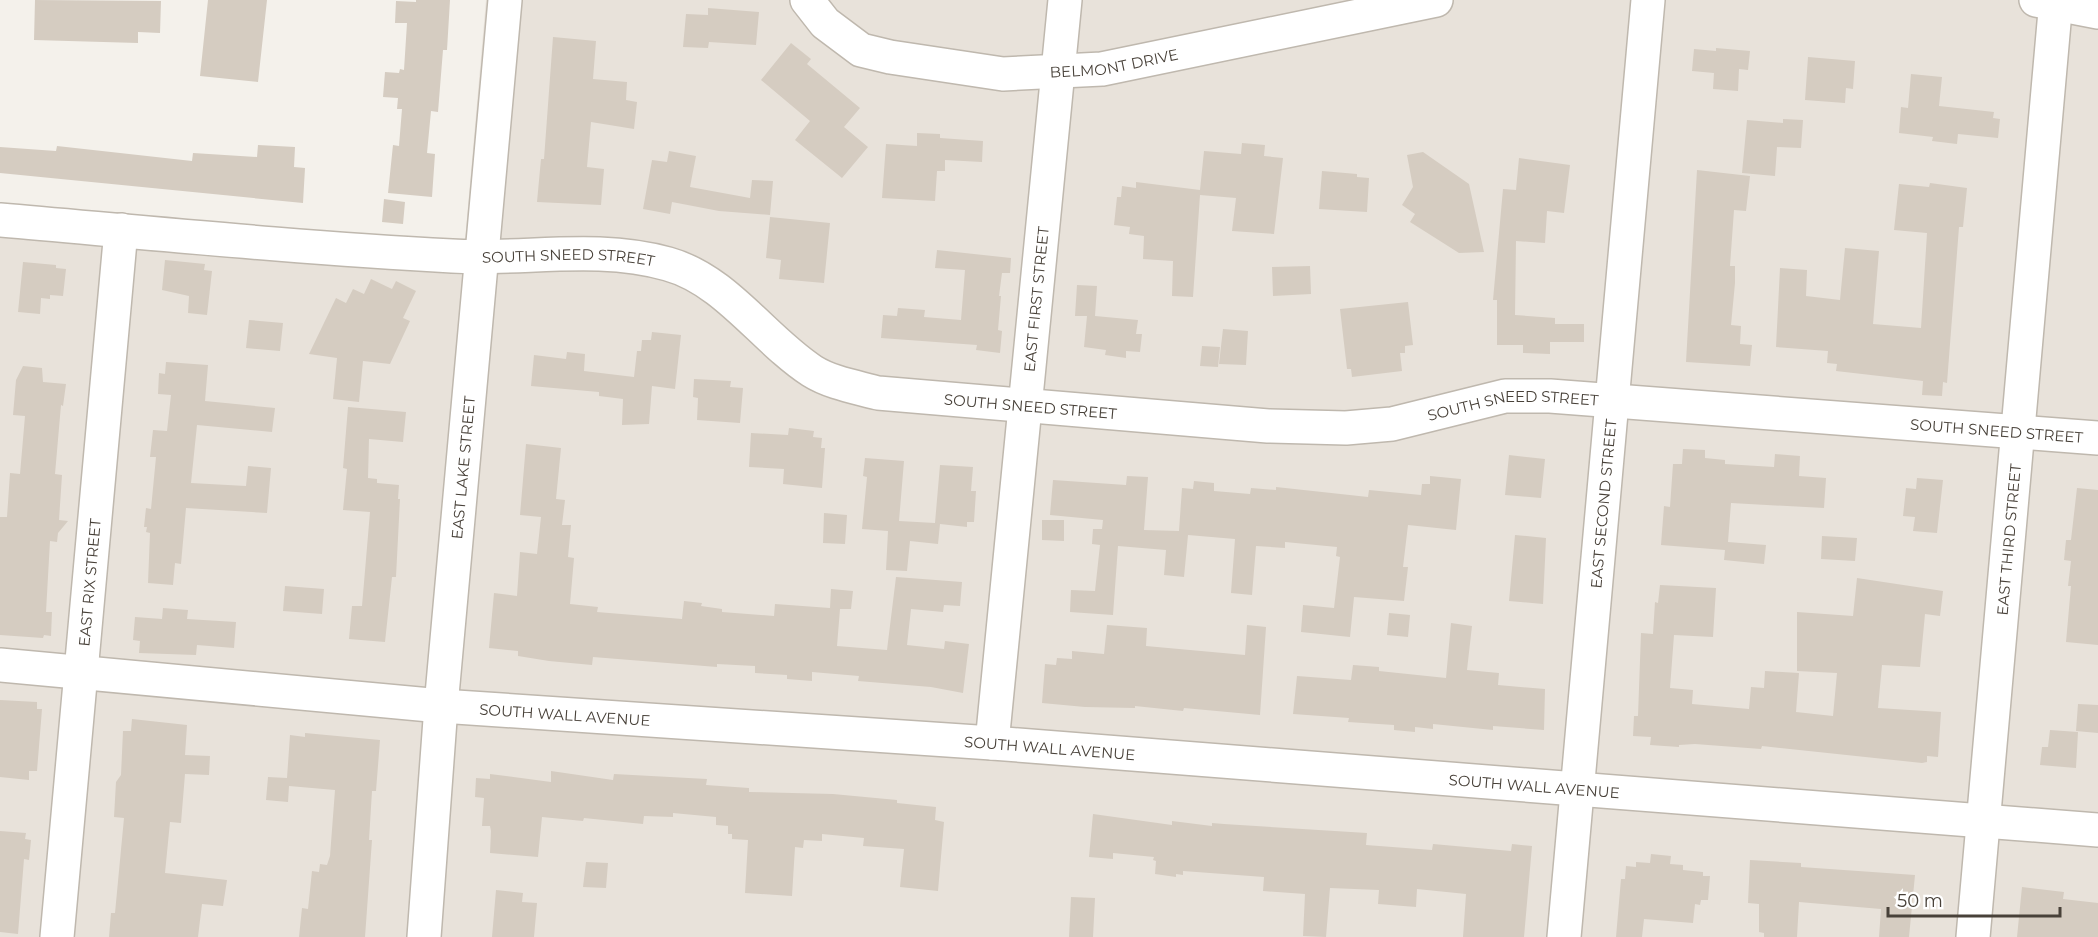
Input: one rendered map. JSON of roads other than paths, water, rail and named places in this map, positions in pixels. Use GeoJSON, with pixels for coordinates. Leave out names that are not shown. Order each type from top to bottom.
{"type":"FeatureCollection","features":[{"type":"Feature","properties":{"kind":"street","name":"EAST LAKE STREET"},"geometry":{"type":"LineString","coordinates":[[424,937],[441,706],[505,0]]}},
{"type":"Feature","properties":{"kind":"street","name":"BELMONT DRIVE"},"geometry":{"type":"LineString","coordinates":[[807,0],[825,23],[861,50],[890,57],[1003,74],[1060,73],[1102,69],[1436,0]]}},
{"type":"Feature","properties":{"kind":"street","name":"EAST FIRST STREET"},"geometry":{"type":"LineString","coordinates":[[992,743],[1060,73],[1065,0]]}},
{"type":"Feature","properties":{"kind":"street","name":"EAST SECOND STREET"},"geometry":{"type":"LineString","coordinates":[[1564,937],[1610,402],[1648,0]]}},
{"type":"Feature","properties":{"kind":"street"},"geometry":{"type":"LineString","coordinates":[[2048,2],[2098,12]]}},
{"type":"Feature","properties":{"kind":"street","name":"EAST THIRD STREET"},"geometry":{"type":"LineString","coordinates":[[1973,937],[2017,432],[2048,2]]}},
{"type":"Feature","properties":{"kind":"street","name":"SOUTH SNEED STREET"},"geometry":{"type":"LineString","coordinates":[[0,220],[454,256],[603,252],[671,264],[710,284],[813,372],[841,383],[878,393],[1268,426],[1346,428],[1392,424],[1505,396],[1590,398],[1610,402],[2098,438]]}},
{"type":"Feature","properties":{"kind":"street","name":"EAST RIX STREET"},"geometry":{"type":"LineString","coordinates":[[57,937],[79,672],[121,230]]}},
{"type":"Feature","properties":{"kind":"street","name":"SOUTH WALL AVENUE"},"geometry":{"type":"LineString","coordinates":[[0,665],[441,706],[992,743],[2098,830]]}}]}
